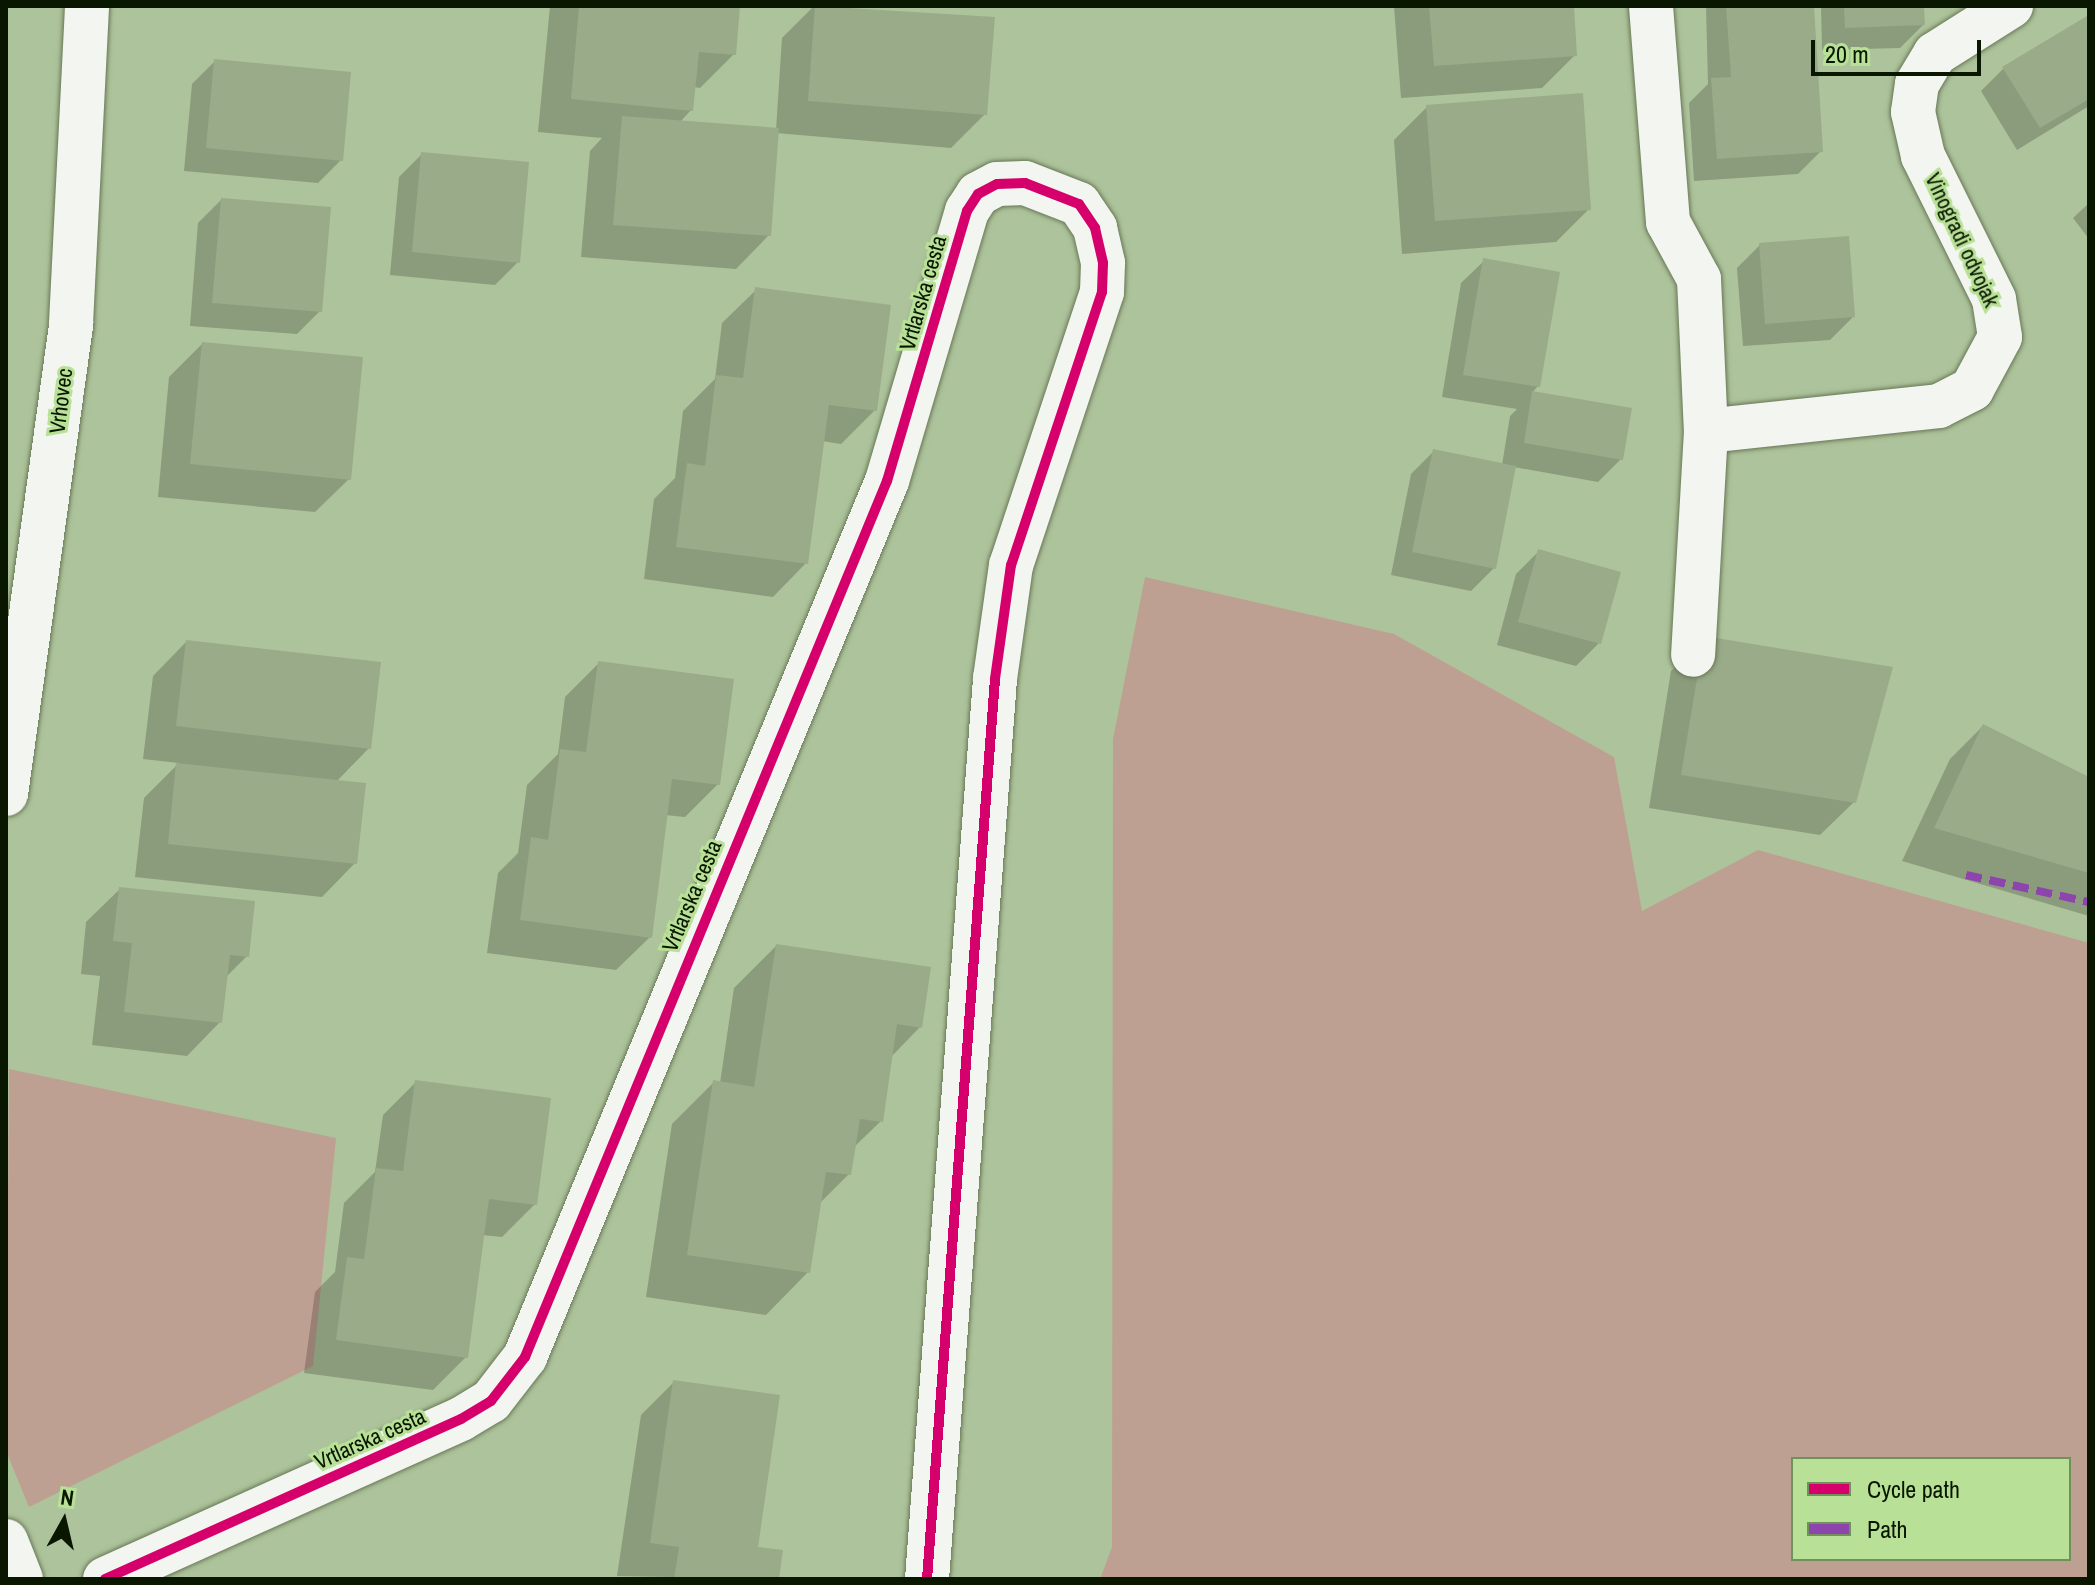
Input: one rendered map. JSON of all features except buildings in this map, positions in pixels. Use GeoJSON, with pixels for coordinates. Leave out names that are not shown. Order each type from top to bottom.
{"type":"FeatureCollection","features":[{"type":"Feature","properties":{"kind":"street","name":"Vrhovec"},"geometry":{"type":"LineString","coordinates":[[6,794],[71,323],[87,6]]}},
{"type":"Feature","properties":{"kind":"street"},"geometry":{"type":"LineString","coordinates":[[1651,6],[1668,222],[1699,279],[1706,431],[1693,655]]}},
{"type":"Feature","properties":{"kind":"street","name":"Vinogradi odvojak"},"geometry":{"type":"LineString","coordinates":[[1706,431],[1939,406],[1972,389],[2000,337],[1994,299],[1923,156],[1913,112],[1917,84],[1935,54],[2011,6]]}},
{"type":"Feature","properties":{"kind":"street","name":"Vrtlarska cesta"},"geometry":{"type":"LineString","coordinates":[[105,1579],[461,1419],[491,1401],[525,1357],[887,481],[967,211],[978,194],[997,184],[1025,183],[1079,204],[1095,228],[1103,263],[1102,292],[1011,565],[995,679],[927,1579]]}},
{"type":"Feature","properties":{"kind":"street"},"geometry":{"type":"LineString","coordinates":[[6,1541],[21,1579]]}},
{"type":"Feature","properties":{"kind":"shaded area"},"geometry":{"type":"Polygon","coordinates":[[[1145,577],[1394,634],[1614,757],[1642,911],[1758,850],[2089,943],[2089,1579],[1100,1579],[1112,1547],[1113,739],[1145,577]]]}},
{"type":"Feature","properties":{"kind":"shaded area"},"geometry":{"type":"Polygon","coordinates":[[[9,1069],[336,1138],[313,1366],[29,1507],[6,1451],[9,1069]]]}},
{"type":"Feature","properties":{"kind":"marked path"},"geometry":{"type":"LineString","coordinates":[[1966,875],[2089,902]]}},
{"type":"Feature","properties":{"kind":"cycle path"},"geometry":{"type":"LineString","coordinates":[[105,1579],[461,1419],[491,1401],[525,1357],[887,481],[967,211],[978,194],[997,184],[1025,183],[1079,204],[1095,228],[1103,263],[1102,292],[1011,565],[995,679],[927,1579]]}}]}
